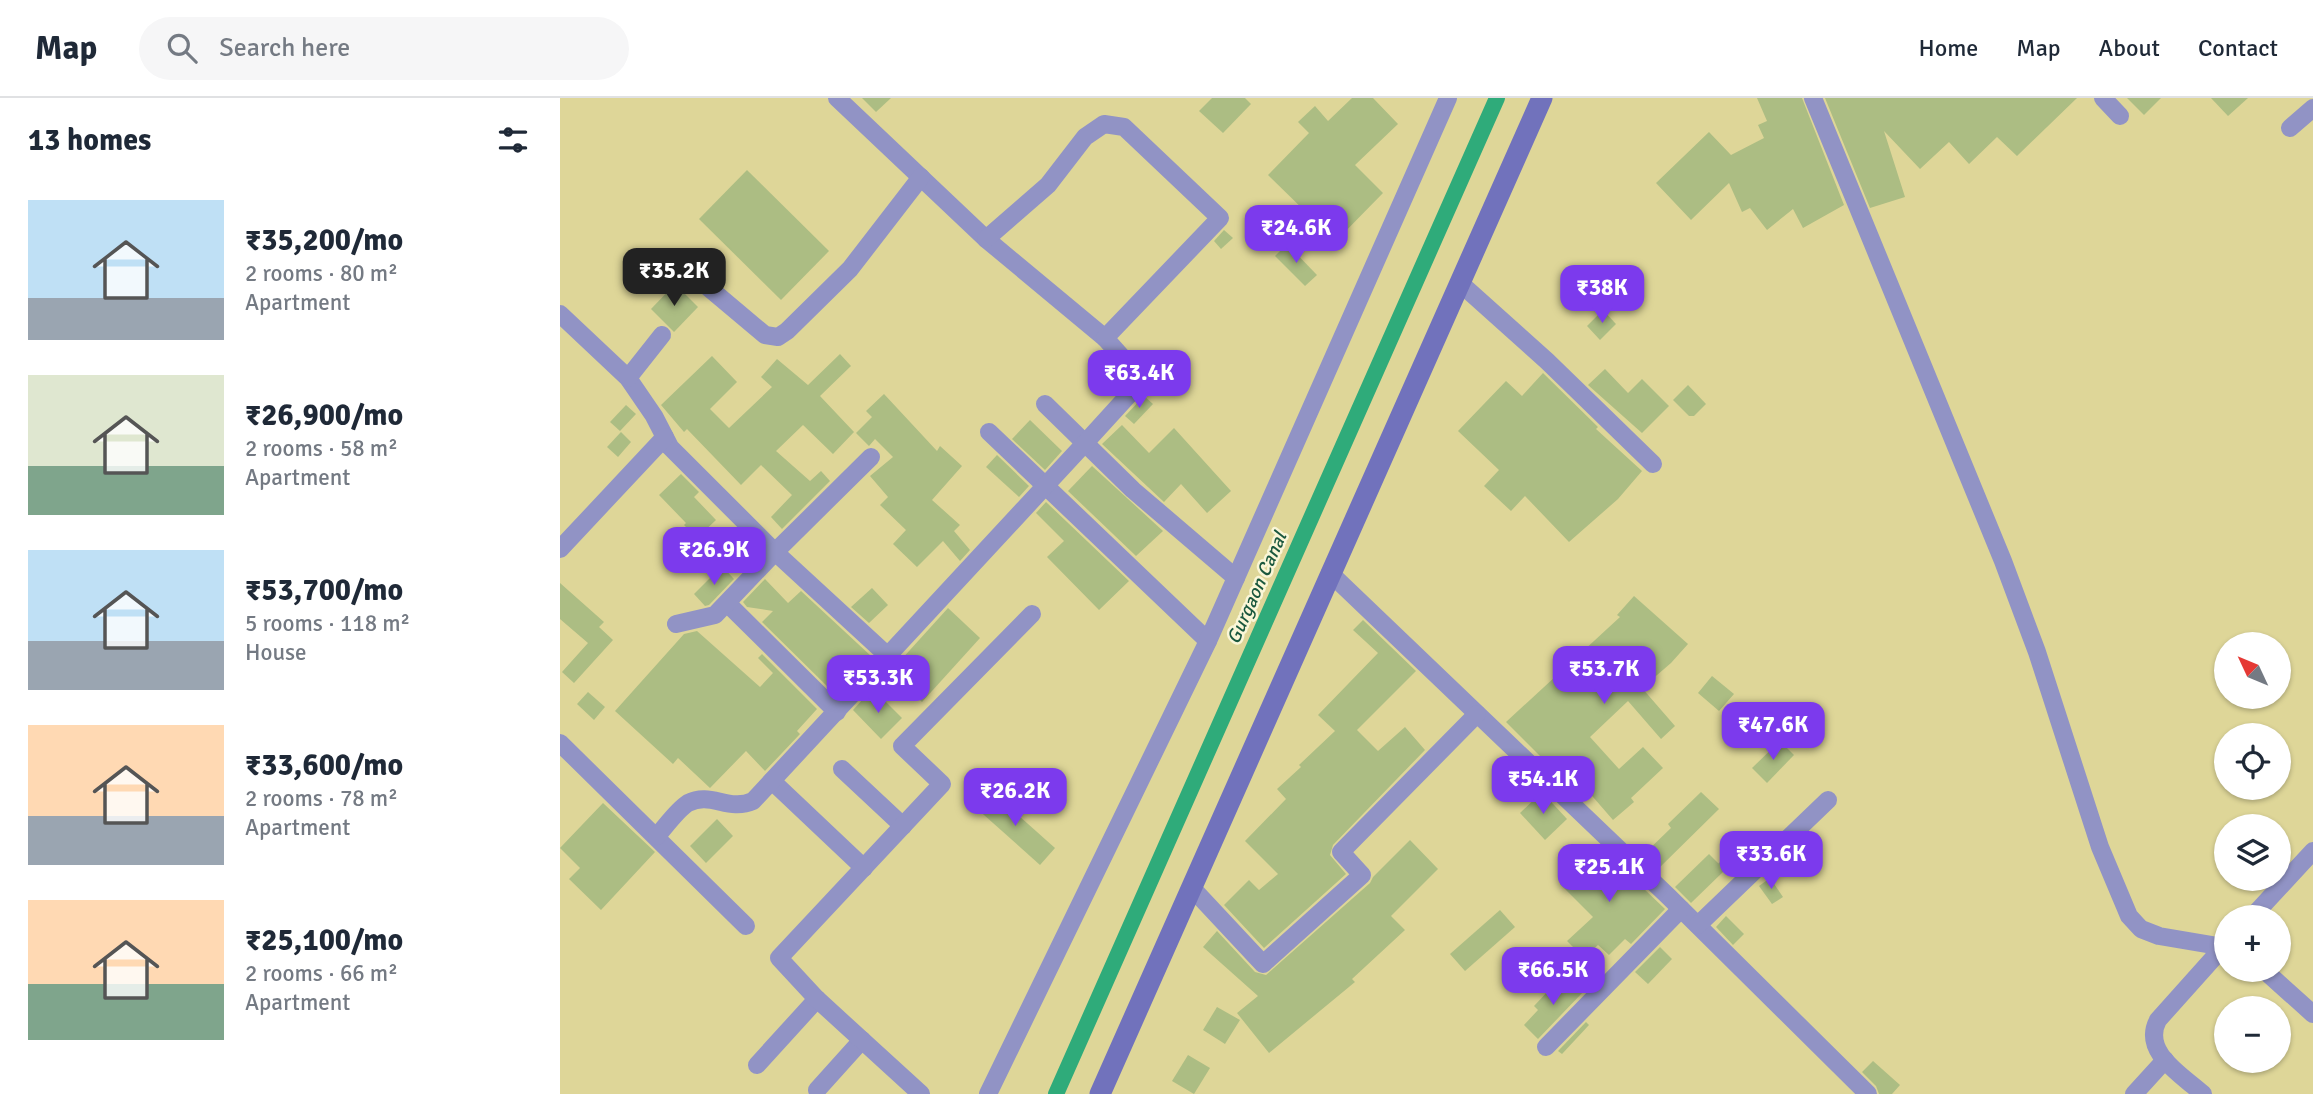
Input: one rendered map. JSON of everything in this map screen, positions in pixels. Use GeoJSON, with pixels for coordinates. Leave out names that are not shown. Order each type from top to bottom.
{"type":"FeatureCollection","features":[{"type":"Feature","properties":{"kind":"street"},"geometry":{"type":"LineString","coordinates":[[657,836],[687,804],[703,798],[741,806],[753,800],[1136,387],[1137,374],[1105,338],[986,239],[837,98]]}},
{"type":"Feature","properties":{"kind":"street"},"geometry":{"type":"LineString","coordinates":[[988,1094],[1208,641],[1448,98]]}},
{"type":"Feature","properties":{"kind":"street"},"geometry":{"type":"LineString","coordinates":[[1100,1094],[1542,98]]}},
{"type":"Feature","properties":{"kind":"street"},"geometry":{"type":"LineString","coordinates":[[1813,98],[2003,561],[2037,652],[2100,847],[2129,916],[2141,929],[2159,936],[2214,944]]}},
{"type":"Feature","properties":{"kind":"street"},"geometry":{"type":"LineString","coordinates":[[2103,98],[2120,116]]}},
{"type":"Feature","properties":{"kind":"street"},"geometry":{"type":"LineString","coordinates":[[2290,128],[2313,108]]}},
{"type":"Feature","properties":{"kind":"street"},"geometry":{"type":"LineString","coordinates":[[986,239],[1048,185],[1084,137],[1104,124],[1124,127],[1220,218],[1105,338]]}},
{"type":"Feature","properties":{"kind":"street"},"geometry":{"type":"LineString","coordinates":[[690,272],[765,335],[778,337],[850,269],[922,177]]}},
{"type":"Feature","properties":{"kind":"street"},"geometry":{"type":"LineString","coordinates":[[1460,283],[1547,361],[1653,464]]}},
{"type":"Feature","properties":{"kind":"street"},"geometry":{"type":"LineString","coordinates":[[560,314],[628,378],[654,416],[670,447],[775,552],[888,656]]}},
{"type":"Feature","properties":{"kind":"street"},"geometry":{"type":"LineString","coordinates":[[628,378],[663,335]]}},
{"type":"Feature","properties":{"kind":"street"},"geometry":{"type":"LineString","coordinates":[[1045,404],[1133,490],[1236,578]]}},
{"type":"Feature","properties":{"kind":"street"},"geometry":{"type":"LineString","coordinates":[[989,432],[1208,641]]}},
{"type":"Feature","properties":{"kind":"street"},"geometry":{"type":"LineString","coordinates":[[560,549],[665,437]]}},
{"type":"Feature","properties":{"kind":"street"},"geometry":{"type":"LineString","coordinates":[[676,624],[715,615],[728,604],[775,552],[871,457]]}},
{"type":"Feature","properties":{"kind":"street"},"geometry":{"type":"LineString","coordinates":[[1330,573],[1698,925],[1868,1094]]}},
{"type":"Feature","properties":{"kind":"street"},"geometry":{"type":"LineString","coordinates":[[728,604],[837,712]]}},
{"type":"Feature","properties":{"kind":"street"},"geometry":{"type":"LineString","coordinates":[[921,1094],[817,999],[779,958],[942,784],[902,746],[1032,614]]}},
{"type":"Feature","properties":{"kind":"street"},"geometry":{"type":"LineString","coordinates":[[1191,887],[1263,964],[1362,875],[1341,852],[1477,713]]}},
{"type":"Feature","properties":{"kind":"street"},"geometry":{"type":"LineString","coordinates":[[560,743],[746,926]]}},
{"type":"Feature","properties":{"kind":"street"},"geometry":{"type":"LineString","coordinates":[[842,769],[903,826]]}},
{"type":"Feature","properties":{"kind":"street"},"geometry":{"type":"LineString","coordinates":[[772,780],[864,868]]}},
{"type":"Feature","properties":{"kind":"street"},"geometry":{"type":"LineString","coordinates":[[1698,925],[1828,800]]}},
{"type":"Feature","properties":{"kind":"street"},"geometry":{"type":"LineString","coordinates":[[2264,905],[2311,856]]}},
{"type":"Feature","properties":{"kind":"street"},"geometry":{"type":"LineString","coordinates":[[1546,1047],[1681,909]]}},
{"type":"Feature","properties":{"kind":"street"},"geometry":{"type":"LineString","coordinates":[[2203,1094],[2165,1060],[2155,1046],[2154,1027],[2214,958]]}},
{"type":"Feature","properties":{"kind":"street"},"geometry":{"type":"LineString","coordinates":[[2277,982],[2313,1014]]}},
{"type":"Feature","properties":{"kind":"street"},"geometry":{"type":"LineString","coordinates":[[757,1065],[817,999]]}},
{"type":"Feature","properties":{"kind":"street"},"geometry":{"type":"LineString","coordinates":[[817,1090],[862,1040]]}},
{"type":"Feature","properties":{"kind":"street"},"geometry":{"type":"LineString","coordinates":[[2134,1094],[2165,1060]]}},
{"type":"Feature","properties":{"kind":"building"},"geometry":{"type":"Polygon","coordinates":[[[862,98],[891,98],[876,112],[862,98]]]}},
{"type":"Feature","properties":{"kind":"building"},"geometry":{"type":"Polygon","coordinates":[[[1212,98],[1245,98],[1251,104],[1223,133],[1199,111],[1212,98]]]}},
{"type":"Feature","properties":{"kind":"building"},"geometry":{"type":"Polygon","coordinates":[[[1352,98],[1373,98],[1398,124],[1355,165],[1383,193],[1333,244],[1310,221],[1312,218],[1268,175],[1309,133],[1298,122],[1315,106],[1328,121],[1352,98]]]}},
{"type":"Feature","properties":{"kind":"building"},"geometry":{"type":"Polygon","coordinates":[[[1757,98],[1802,98],[1844,205],[1803,228],[1793,209],[1767,230],[1750,208],[1742,212],[1729,183],[1691,220],[1656,183],[1709,132],[1731,155],[1764,138],[1758,125],[1767,121],[1757,98]]]}},
{"type":"Feature","properties":{"kind":"building"},"geometry":{"type":"Polygon","coordinates":[[[1825,98],[2077,98],[2017,156],[1997,137],[1969,164],[1949,142],[1920,169],[1884,131],[1905,197],[1870,208],[1825,98]]]}},
{"type":"Feature","properties":{"kind":"building"},"geometry":{"type":"Polygon","coordinates":[[[2127,98],[2161,98],[2144,115],[2127,98]]]}},
{"type":"Feature","properties":{"kind":"building"},"geometry":{"type":"Polygon","coordinates":[[[2211,98],[2248,98],[2228,116],[2211,98]]]}},
{"type":"Feature","properties":{"kind":"building"},"geometry":{"type":"Polygon","coordinates":[[[747,170],[829,251],[781,300],[699,219],[747,170]]]}},
{"type":"Feature","properties":{"kind":"building"},"geometry":{"type":"Polygon","coordinates":[[[1224,230],[1233,238],[1221,249],[1214,241],[1224,230]]]}},
{"type":"Feature","properties":{"kind":"building"},"geometry":{"type":"Polygon","coordinates":[[[1287,244],[1317,275],[1305,286],[1275,256],[1287,244]]]}},
{"type":"Feature","properties":{"kind":"building"},"geometry":{"type":"Polygon","coordinates":[[[675,284],[698,307],[674,332],[651,309],[675,284]]]}},
{"type":"Feature","properties":{"kind":"building"},"geometry":{"type":"Polygon","coordinates":[[[1603,310],[1616,324],[1600,340],[1587,326],[1603,310]]]}},
{"type":"Feature","properties":{"kind":"building"},"geometry":{"type":"Polygon","coordinates":[[[840,354],[851,366],[820,396],[854,432],[833,454],[803,425],[776,451],[810,481],[821,471],[830,481],[782,529],[771,517],[792,495],[761,465],[741,485],[687,429],[684,432],[661,405],[712,356],[737,382],[710,409],[729,428],[772,387],[761,377],[777,359],[808,385],[840,354]]]}},
{"type":"Feature","properties":{"kind":"building"},"geometry":{"type":"Polygon","coordinates":[[[1605,369],[1628,393],[1642,379],[1669,406],[1642,433],[1588,385],[1605,369]]]}},
{"type":"Feature","properties":{"kind":"building"},"geometry":{"type":"Polygon","coordinates":[[[1543,373],[1598,427],[1596,429],[1642,471],[1618,499],[1569,542],[1525,496],[1511,511],[1484,486],[1499,470],[1458,431],[1506,381],[1522,396],[1543,373]]]}},
{"type":"Feature","properties":{"kind":"building"},"geometry":{"type":"Polygon","coordinates":[[[1688,385],[1706,404],[1694,416],[1689,416],[1673,400],[1688,385]]]}},
{"type":"Feature","properties":{"kind":"building"},"geometry":{"type":"Polygon","coordinates":[[[884,394],[937,451],[940,446],[962,466],[932,500],[960,525],[954,531],[970,550],[960,561],[943,541],[917,567],[893,544],[906,530],[880,505],[888,497],[870,476],[893,457],[875,439],[869,446],[856,433],[872,417],[866,411],[884,394]]]}},
{"type":"Feature","properties":{"kind":"building"},"geometry":{"type":"Polygon","coordinates":[[[1144,396],[1153,404],[1134,424],[1125,416],[1144,396]]]}},
{"type":"Feature","properties":{"kind":"building"},"geometry":{"type":"Polygon","coordinates":[[[626,405],[636,414],[620,431],[610,422],[626,405]]]}},
{"type":"Feature","properties":{"kind":"building"},"geometry":{"type":"Polygon","coordinates":[[[1030,420],[1062,451],[1045,470],[1012,439],[1030,420]]]}},
{"type":"Feature","properties":{"kind":"building"},"geometry":{"type":"Polygon","coordinates":[[[1122,425],[1149,453],[1174,428],[1231,491],[1207,513],[1181,484],[1164,502],[1102,444],[1122,425]]]}},
{"type":"Feature","properties":{"kind":"building"},"geometry":{"type":"Polygon","coordinates":[[[621,432],[631,442],[618,457],[607,447],[621,432]]]}},
{"type":"Feature","properties":{"kind":"building"},"geometry":{"type":"Polygon","coordinates":[[[997,455],[1029,486],[1019,497],[986,467],[997,455]]]}},
{"type":"Feature","properties":{"kind":"building"},"geometry":{"type":"Polygon","coordinates":[[[1092,466],[1163,531],[1136,556],[1068,491],[1092,466]]]}},
{"type":"Feature","properties":{"kind":"building"},"geometry":{"type":"Polygon","coordinates":[[[681,474],[699,492],[694,497],[716,520],[697,538],[659,495],[681,474]]]}},
{"type":"Feature","properties":{"kind":"building"},"geometry":{"type":"Polygon","coordinates":[[[1046,502],[1129,581],[1099,610],[1047,557],[1064,541],[1036,513],[1046,502]]]}},
{"type":"Feature","properties":{"kind":"building"},"geometry":{"type":"Polygon","coordinates":[[[722,566],[734,579],[705,606],[694,594],[722,566]]]}},
{"type":"Feature","properties":{"kind":"building"},"geometry":{"type":"Polygon","coordinates":[[[765,579],[788,603],[801,591],[871,656],[847,679],[849,681],[836,695],[762,622],[773,611],[747,607],[743,602],[765,579]]]}},
{"type":"Feature","properties":{"kind":"building"},"geometry":{"type":"Polygon","coordinates":[[[560,583],[604,622],[599,627],[613,640],[574,683],[562,672],[588,643],[560,619],[560,583]]]}},
{"type":"Feature","properties":{"kind":"building"},"geometry":{"type":"Polygon","coordinates":[[[872,588],[888,605],[869,623],[851,607],[872,588]]]}},
{"type":"Feature","properties":{"kind":"building"},"geometry":{"type":"Polygon","coordinates":[[[1634,596],[1688,644],[1642,688],[1675,726],[1661,739],[1628,701],[1590,737],[1619,769],[1643,747],[1663,768],[1631,798],[1634,802],[1613,820],[1560,759],[1551,767],[1506,722],[1620,617],[1617,615],[1634,596]]]}},
{"type":"Feature","properties":{"kind":"building"},"geometry":{"type":"Polygon","coordinates":[[[948,608],[980,638],[922,702],[890,672],[948,608]]]}},
{"type":"Feature","properties":{"kind":"building"},"geometry":{"type":"Polygon","coordinates":[[[1363,620],[1416,671],[1357,730],[1378,751],[1405,727],[1425,750],[1333,845],[1330,855],[1346,874],[1264,948],[1224,905],[1249,880],[1259,890],[1278,874],[1245,841],[1286,799],[1277,789],[1335,731],[1318,715],[1378,653],[1353,630],[1363,620]]]}},
{"type":"Feature","properties":{"kind":"building"},"geometry":{"type":"Polygon","coordinates":[[[697,631],[760,687],[773,673],[758,658],[762,654],[817,709],[797,731],[800,734],[765,771],[746,751],[710,788],[678,758],[673,764],[615,711],[684,634],[697,631]]]}},
{"type":"Feature","properties":{"kind":"building"},"geometry":{"type":"Polygon","coordinates":[[[1712,676],[1734,694],[1719,711],[1698,693],[1712,676]]]}},
{"type":"Feature","properties":{"kind":"building"},"geometry":{"type":"Polygon","coordinates":[[[588,692],[605,707],[594,720],[577,704],[588,692]]]}},
{"type":"Feature","properties":{"kind":"building"},"geometry":{"type":"Polygon","coordinates":[[[876,692],[902,718],[881,739],[853,710],[865,697],[868,699],[876,692]]]}},
{"type":"Feature","properties":{"kind":"building"},"geometry":{"type":"Polygon","coordinates":[[[1780,741],[1794,755],[1767,783],[1752,768],[1780,741]]]}},
{"type":"Feature","properties":{"kind":"building"},"geometry":{"type":"Polygon","coordinates":[[[990,790],[1055,848],[1040,865],[975,807],[990,790]]]}},
{"type":"Feature","properties":{"kind":"building"},"geometry":{"type":"Polygon","coordinates":[[[1542,792],[1567,819],[1545,840],[1520,813],[1542,792]]]}},
{"type":"Feature","properties":{"kind":"building"},"geometry":{"type":"Polygon","coordinates":[[[1701,792],[1719,809],[1657,870],[1642,856],[1671,828],[1668,824],[1701,792]]]}},
{"type":"Feature","properties":{"kind":"building"},"geometry":{"type":"Polygon","coordinates":[[[603,803],[655,852],[601,910],[569,879],[580,868],[560,848],[603,803]]]}},
{"type":"Feature","properties":{"kind":"building"},"geometry":{"type":"Polygon","coordinates":[[[717,819],[733,836],[706,863],[690,846],[717,819]]]}},
{"type":"Feature","properties":{"kind":"building"},"geometry":{"type":"Polygon","coordinates":[[[1746,836],[1756,846],[1728,874],[1718,864],[1746,836]]]}},
{"type":"Feature","properties":{"kind":"building"},"geometry":{"type":"Polygon","coordinates":[[[1410,840],[1438,869],[1391,916],[1405,930],[1352,979],[1355,982],[1269,1053],[1237,1013],[1258,996],[1203,947],[1217,931],[1255,972],[1266,975],[1370,883],[1410,840]]]}},
{"type":"Feature","properties":{"kind":"building"},"geometry":{"type":"Polygon","coordinates":[[[1598,845],[1665,909],[1631,944],[1625,939],[1609,955],[1598,945],[1584,958],[1567,941],[1593,917],[1560,884],[1598,845]]]}},
{"type":"Feature","properties":{"kind":"building"},"geometry":{"type":"Polygon","coordinates":[[[1709,854],[1725,870],[1691,903],[1675,887],[1709,854]]]}},
{"type":"Feature","properties":{"kind":"building"},"geometry":{"type":"Polygon","coordinates":[[[1770,878],[1783,897],[1772,904],[1759,886],[1770,878]]]}},
{"type":"Feature","properties":{"kind":"building"},"geometry":{"type":"Polygon","coordinates":[[[1500,910],[1515,927],[1465,971],[1450,954],[1500,910]]]}},
{"type":"Feature","properties":{"kind":"building"},"geometry":{"type":"Polygon","coordinates":[[[1726,916],[1744,934],[1733,945],[1716,927],[1726,916]]]}},
{"type":"Feature","properties":{"kind":"building"},"geometry":{"type":"Polygon","coordinates":[[[1660,947],[1672,959],[1648,984],[1635,972],[1660,947]]]}},
{"type":"Feature","properties":{"kind":"building"},"geometry":{"type":"Polygon","coordinates":[[[1569,976],[1584,991],[1538,1039],[1524,1025],[1538,1010],[1534,1006],[1550,989],[1553,992],[1569,976]]]}},
{"type":"Feature","properties":{"kind":"building"},"geometry":{"type":"Polygon","coordinates":[[[1217,1007],[1240,1020],[1225,1044],[1203,1030],[1217,1007]]]}},
{"type":"Feature","properties":{"kind":"building"},"geometry":{"type":"Polygon","coordinates":[[[1586,1022],[1589,1025],[1562,1054],[1558,1051],[1586,1022]]]}},
{"type":"Feature","properties":{"kind":"building"},"geometry":{"type":"Polygon","coordinates":[[[1188,1055],[1210,1068],[1194,1094],[1172,1081],[1188,1055]]]}},
{"type":"Feature","properties":{"kind":"building"},"geometry":{"type":"Polygon","coordinates":[[[1873,1061],[1900,1085],[1892,1094],[1879,1094],[1876,1086],[1862,1072],[1873,1061]]]}},
{"type":"Feature","properties":{"kind":"waterway","name":"Gurgaon Canal"},"geometry":{"type":"LineString","coordinates":[[1056,1094],[1497,98]]}}]}
